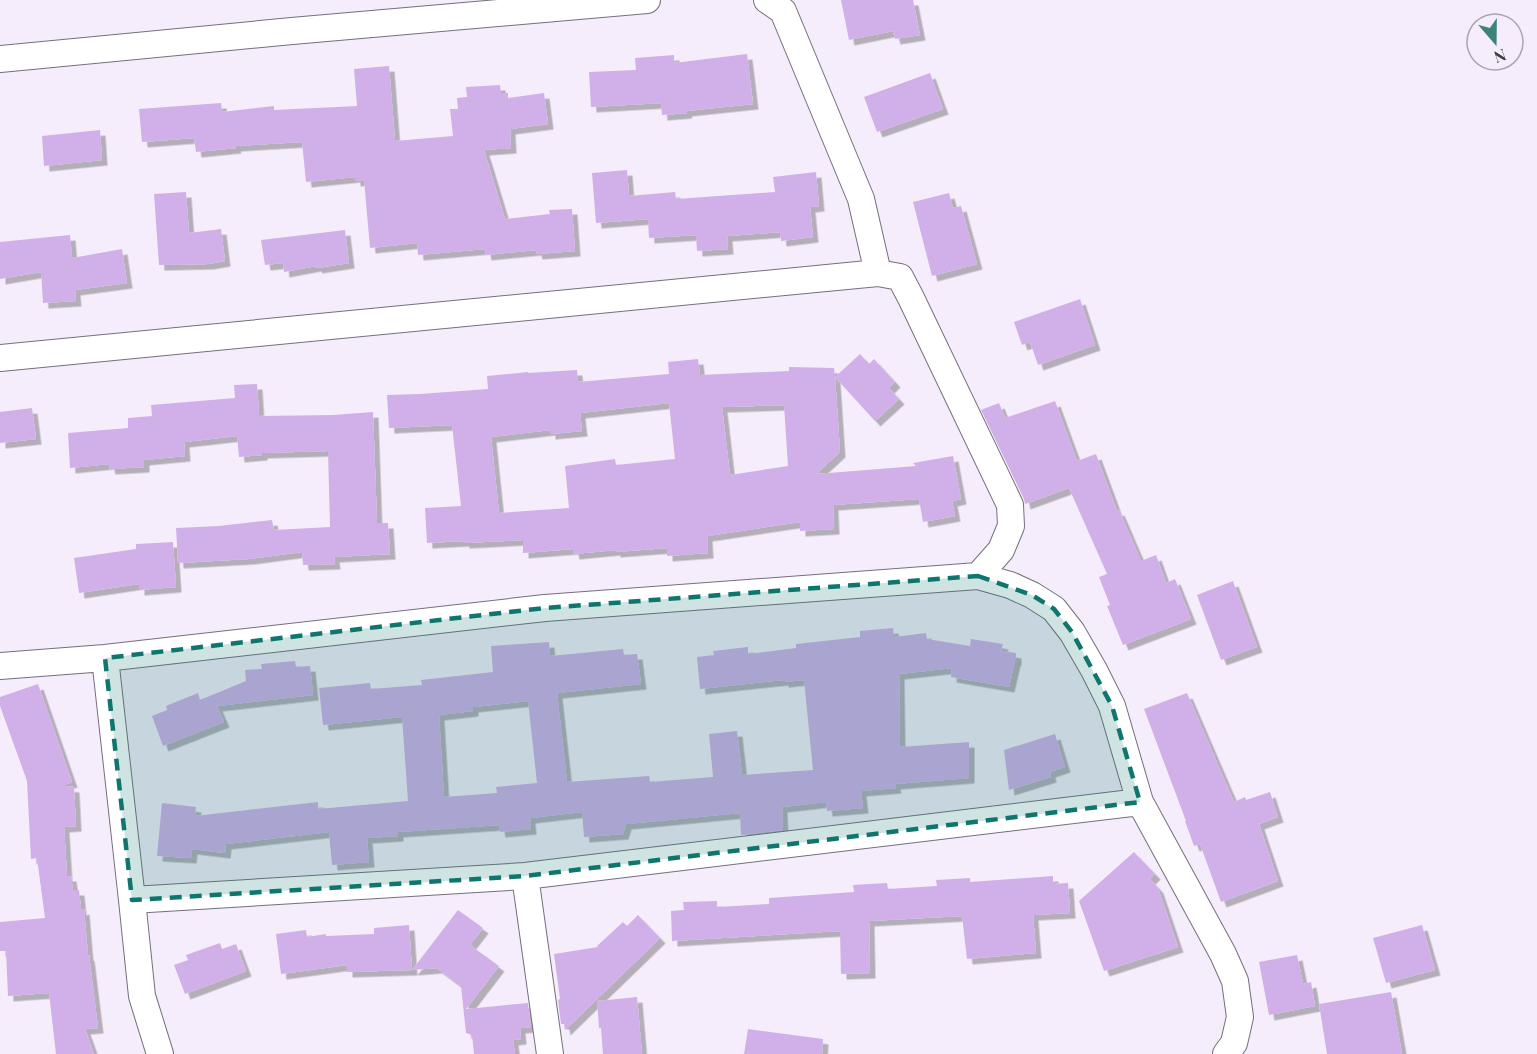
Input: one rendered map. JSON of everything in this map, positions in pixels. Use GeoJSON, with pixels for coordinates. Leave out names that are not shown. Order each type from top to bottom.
{"type":"FeatureCollection","features":[{"type":"Feature","properties":{"kind":"street"},"geometry":{"type":"LineString","coordinates":[[0,59],[647,0]]}},
{"type":"Feature","properties":{"kind":"street"},"geometry":{"type":"LineString","coordinates":[[767,0],[783,10],[861,199],[878,273]]}},
{"type":"Feature","properties":{"kind":"street"},"geometry":{"type":"LineString","coordinates":[[0,358],[878,273],[900,277],[1010,505],[1011,526],[1001,550],[978,576]]}},
{"type":"Feature","properties":{"kind":"street"},"geometry":{"type":"LineString","coordinates":[[0,666],[105,658],[545,608],[978,576],[1010,585],[1054,609],[1072,632],[1112,706],[1140,802],[1223,954],[1235,981],[1240,1017],[1234,1043],[1226,1054]]}},
{"type":"Feature","properties":{"kind":"street"},"geometry":{"type":"LineString","coordinates":[[105,658],[142,996],[160,1054]]}},
{"type":"Feature","properties":{"kind":"street"},"geometry":{"type":"LineString","coordinates":[[132,900],[525,876],[1140,802]]}},
{"type":"Feature","properties":{"kind":"street"},"geometry":{"type":"LineString","coordinates":[[525,876],[550,1054]]}},
{"type":"Feature","properties":{"kind":"highlighted area"},"geometry":{"type":"Polygon","coordinates":[[[978,576],[1032,595],[1054,609],[1072,632],[1112,706],[1140,802],[525,876],[132,900],[105,658],[545,608],[978,576]]]}},
{"type":"Feature","properties":{"kind":"building"},"geometry":{"type":"Polygon","coordinates":[[[841,0],[913,0],[920,35],[895,39],[893,31],[849,40],[841,0]]]}},
{"type":"Feature","properties":{"kind":"building"},"geometry":{"type":"Polygon","coordinates":[[[747,54],[753,104],[662,115],[661,103],[591,107],[589,72],[636,70],[635,58],[674,55],[674,63],[747,54]]]}},
{"type":"Feature","properties":{"kind":"building"},"geometry":{"type":"Polygon","coordinates":[[[389,66],[395,141],[453,136],[450,109],[458,109],[457,98],[467,97],[466,87],[500,85],[501,93],[508,93],[508,98],[544,93],[548,124],[510,129],[511,148],[484,150],[505,219],[550,214],[549,210],[572,209],[575,251],[537,254],[536,250],[486,255],[485,249],[418,255],[417,243],[370,248],[364,180],[355,181],[355,177],[306,182],[302,142],[235,146],[236,148],[196,152],[194,138],[142,142],[139,109],[221,103],[222,112],[274,106],[274,110],[357,106],[354,69],[389,66]]]}},
{"type":"Feature","properties":{"kind":"building"},"geometry":{"type":"Polygon","coordinates":[[[930,73],[943,109],[877,132],[864,97],[930,73]]]}},
{"type":"Feature","properties":{"kind":"building"},"geometry":{"type":"Polygon","coordinates":[[[100,130],[102,160],[44,166],[42,136],[100,130]]]}},
{"type":"Feature","properties":{"kind":"building"},"geometry":{"type":"Polygon","coordinates":[[[627,170],[629,196],[675,192],[676,199],[775,192],[773,177],[816,172],[819,206],[810,207],[813,237],[781,241],[780,232],[727,236],[728,249],[697,251],[696,235],[649,238],[648,219],[596,223],[592,173],[627,170]]]}},
{"type":"Feature","properties":{"kind":"building"},"geometry":{"type":"Polygon","coordinates":[[[186,192],[189,233],[221,229],[225,261],[208,264],[159,265],[154,194],[186,192]]]}},
{"type":"Feature","properties":{"kind":"building"},"geometry":{"type":"Polygon","coordinates":[[[949,193],[953,208],[961,206],[977,264],[932,276],[913,202],[949,193]]]}},
{"type":"Feature","properties":{"kind":"building"},"geometry":{"type":"Polygon","coordinates":[[[345,230],[349,263],[284,272],[283,263],[265,265],[261,240],[345,230]]]}},
{"type":"Feature","properties":{"kind":"building"},"geometry":{"type":"Polygon","coordinates":[[[70,235],[72,258],[122,249],[127,283],[75,290],[76,301],[43,303],[41,272],[0,279],[0,242],[70,235]]]}},
{"type":"Feature","properties":{"kind":"building"},"geometry":{"type":"Polygon","coordinates":[[[1080,299],[1095,345],[1038,365],[1030,342],[1022,345],[1014,322],[1080,299]]]}},
{"type":"Feature","properties":{"kind":"building"},"geometry":{"type":"Polygon","coordinates":[[[860,354],[869,364],[874,359],[895,382],[889,388],[899,399],[875,421],[835,377],[860,354]]]}},
{"type":"Feature","properties":{"kind":"building"},"geometry":{"type":"Polygon","coordinates":[[[698,359],[700,375],[789,371],[789,367],[834,368],[840,452],[816,474],[916,466],[913,463],[953,456],[961,499],[952,501],[955,516],[923,522],[919,499],[833,505],[834,529],[800,531],[800,522],[707,536],[708,553],[667,556],[667,548],[574,554],[573,549],[523,553],[523,540],[427,543],[425,508],[461,506],[452,425],[389,428],[387,395],[488,389],[487,376],[577,370],[578,382],[669,374],[668,362],[698,359]],[[669,403],[580,413],[582,431],[550,434],[550,430],[491,437],[499,513],[569,508],[565,466],[615,459],[616,465],[675,459],[669,403]],[[784,405],[722,407],[730,475],[788,466],[784,405]]]}},
{"type":"Feature","properties":{"kind":"building"},"geometry":{"type":"Polygon","coordinates":[[[257,384],[259,416],[373,412],[377,523],[388,523],[390,554],[334,557],[335,564],[303,565],[302,552],[249,559],[178,563],[176,528],[272,520],[274,530],[330,527],[328,451],[262,453],[262,455],[239,457],[237,436],[184,442],[185,456],[144,460],[144,467],[110,469],[109,464],[70,468],[68,433],[128,428],[128,418],[152,416],[151,405],[235,398],[234,385],[257,384]]]}},
{"type":"Feature","properties":{"kind":"building"},"geometry":{"type":"Polygon","coordinates":[[[1055,401],[1077,461],[1096,454],[1117,511],[1119,510],[1141,561],[1156,555],[1166,583],[1175,579],[1191,619],[1123,645],[1107,606],[1110,605],[1099,577],[1107,574],[1069,488],[1025,504],[981,410],[999,403],[1005,418],[1055,401]]]}},
{"type":"Feature","properties":{"kind":"building"},"geometry":{"type":"Polygon","coordinates":[[[32,408],[36,439],[0,443],[0,412],[32,408]]]}},
{"type":"Feature","properties":{"kind":"building"},"geometry":{"type":"Polygon","coordinates":[[[173,542],[176,587],[139,590],[139,584],[79,593],[74,558],[136,549],[136,544],[173,542]]]}},
{"type":"Feature","properties":{"kind":"building"},"geometry":{"type":"Polygon","coordinates":[[[1233,581],[1257,647],[1221,660],[1197,595],[1233,581]]]}},
{"type":"Feature","properties":{"kind":"building"},"geometry":{"type":"Polygon","coordinates":[[[893,628],[894,637],[926,633],[927,639],[970,646],[971,639],[1003,644],[1001,651],[1016,653],[1009,687],[951,677],[952,668],[899,674],[900,747],[969,742],[969,778],[895,784],[896,788],[861,791],[863,808],[827,811],[826,802],[782,807],[783,830],[741,835],[740,813],[626,824],[623,834],[584,837],[582,812],[530,818],[531,829],[500,832],[499,825],[398,832],[398,836],[367,838],[369,862],[332,865],[329,832],[226,844],[225,853],[192,849],[191,858],[157,856],[162,803],[196,807],[195,816],[318,802],[318,809],[408,801],[402,717],[323,725],[319,688],[370,683],[371,689],[422,685],[421,680],[493,672],[491,646],[549,642],[550,656],[623,649],[624,655],[637,654],[641,684],[557,693],[567,782],[649,776],[650,782],[713,777],[709,734],[737,731],[742,775],[813,770],[804,680],[783,682],[783,680],[700,689],[697,657],[714,655],[713,651],[748,647],[748,654],[796,648],[796,644],[860,637],[860,631],[893,628]],[[528,701],[473,707],[473,711],[439,715],[444,797],[497,793],[496,787],[537,783],[528,701]]]}},
{"type":"Feature","properties":{"kind":"building"},"geometry":{"type":"Polygon","coordinates":[[[295,661],[296,667],[310,666],[313,695],[217,706],[224,722],[163,746],[152,716],[167,710],[166,706],[198,693],[200,700],[246,681],[245,670],[262,669],[261,664],[295,661]]]}},
{"type":"Feature","properties":{"kind":"building"},"geometry":{"type":"Polygon","coordinates":[[[38,684],[72,782],[62,786],[74,787],[76,826],[64,827],[67,876],[71,876],[73,890],[79,890],[81,910],[84,909],[98,1028],[85,1029],[94,1054],[56,1054],[49,993],[8,996],[6,951],[0,951],[0,922],[45,918],[37,858],[31,859],[27,781],[0,706],[0,697],[38,684]]]}},
{"type":"Feature","properties":{"kind":"building"},"geometry":{"type":"Polygon","coordinates":[[[1187,693],[1234,802],[1245,797],[1246,800],[1270,792],[1278,817],[1259,824],[1278,881],[1221,902],[1200,844],[1194,846],[1144,709],[1187,693]]]}},
{"type":"Feature","properties":{"kind":"building"},"geometry":{"type":"Polygon","coordinates":[[[1055,734],[1065,767],[1050,772],[1051,777],[1009,790],[1004,750],[1055,734]]]}},
{"type":"Feature","properties":{"kind":"building"},"geometry":{"type":"Polygon","coordinates":[[[1134,852],[1155,874],[1150,879],[1158,888],[1178,947],[1104,971],[1079,901],[1134,852]]]}},
{"type":"Feature","properties":{"kind":"building"},"geometry":{"type":"Polygon","coordinates":[[[1053,876],[1053,884],[1068,883],[1070,913],[1033,915],[1036,953],[967,959],[962,916],[869,921],[870,973],[841,974],[840,931],[672,941],[671,911],[684,910],[683,902],[717,901],[717,907],[769,904],[769,898],[854,892],[853,885],[887,883],[888,889],[937,886],[936,880],[970,878],[970,882],[1053,876]]]}},
{"type":"Feature","properties":{"kind":"building"},"geometry":{"type":"Polygon","coordinates":[[[458,910],[483,928],[470,945],[499,966],[466,1009],[528,1003],[531,1027],[520,1028],[521,1039],[513,1040],[515,1054],[474,1054],[472,1035],[466,1033],[461,986],[437,968],[412,970],[458,910]]]}},
{"type":"Feature","properties":{"kind":"building"},"geometry":{"type":"Polygon","coordinates":[[[638,915],[660,938],[565,1030],[564,1024],[561,1024],[554,954],[598,947],[623,922],[627,926],[638,915]]]}},
{"type":"Feature","properties":{"kind":"building"},"geometry":{"type":"Polygon","coordinates":[[[409,925],[412,970],[347,972],[347,965],[281,974],[276,934],[306,930],[307,937],[326,934],[326,936],[374,934],[374,928],[409,925]]]}},
{"type":"Feature","properties":{"kind":"building"},"geometry":{"type":"Polygon","coordinates":[[[1422,925],[1435,970],[1386,983],[1373,938],[1422,925]]]}},
{"type":"Feature","properties":{"kind":"building"},"geometry":{"type":"Polygon","coordinates":[[[220,943],[222,949],[236,944],[246,971],[185,994],[174,965],[188,960],[186,955],[220,943]]]}},
{"type":"Feature","properties":{"kind":"building"},"geometry":{"type":"Polygon","coordinates":[[[1297,955],[1303,984],[1311,982],[1315,1006],[1269,1015],[1259,962],[1297,955]]]}},
{"type":"Feature","properties":{"kind":"building"},"geometry":{"type":"Polygon","coordinates":[[[1391,992],[1402,1054],[1327,1054],[1319,1004],[1391,992]]]}},
{"type":"Feature","properties":{"kind":"building"},"geometry":{"type":"Polygon","coordinates":[[[637,997],[642,1054],[603,1054],[597,1001],[637,997]]]}},
{"type":"Feature","properties":{"kind":"building"},"geometry":{"type":"Polygon","coordinates":[[[748,1029],[823,1039],[822,1054],[744,1054],[748,1029]]]}}]}
